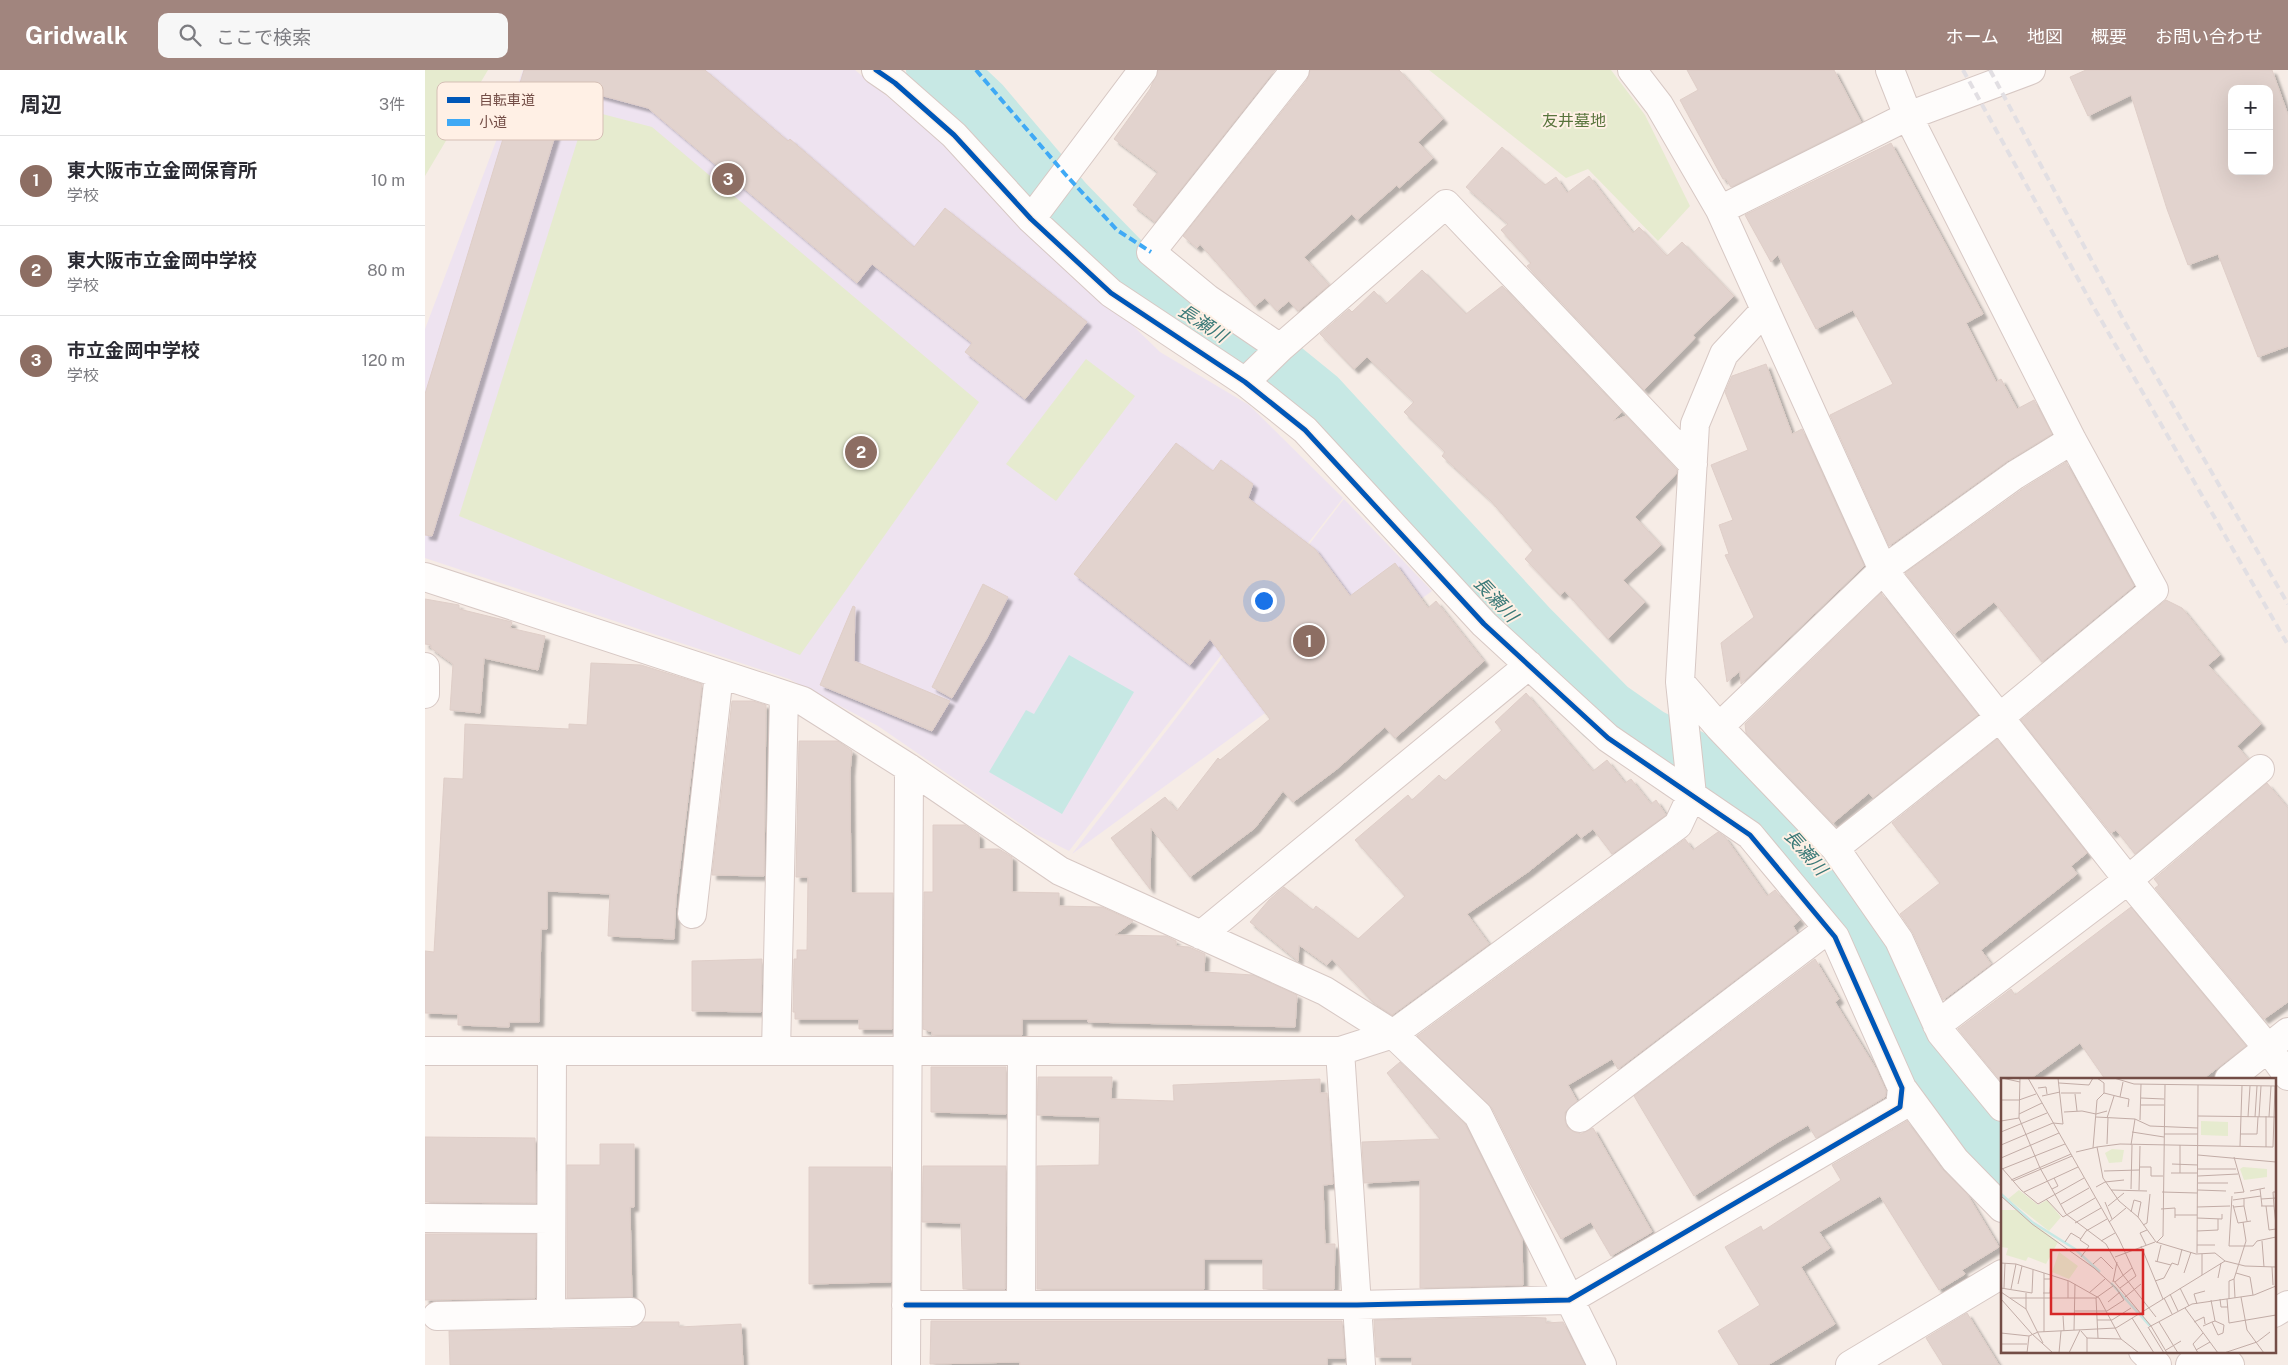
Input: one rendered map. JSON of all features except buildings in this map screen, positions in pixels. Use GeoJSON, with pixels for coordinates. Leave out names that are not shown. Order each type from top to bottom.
{"type":"FeatureCollection","features":[{"type":"Feature","properties":{"kind":"street"},"geometry":{"type":"LineString","coordinates":[[876,70],[895,83],[954,135],[1037,212],[1111,293],[1264,363]]}},
{"type":"Feature","properties":{"kind":"street"},"geometry":{"type":"LineString","coordinates":[[1037,212],[1143,70]]}},
{"type":"Feature","properties":{"kind":"street"},"geometry":{"type":"LineString","coordinates":[[1295,70],[1151,252],[1208,299],[1264,363],[1305,430],[1484,624],[1608,738],[1750,835],[1835,936],[1902,1088],[1955,1160],[2001,1207]]}},
{"type":"Feature","properties":{"kind":"street"},"geometry":{"type":"LineString","coordinates":[[1632,70],[1659,105],[1720,210],[1764,311],[1883,570],[2128,880],[2277,1039],[2288,1076]]}},
{"type":"Feature","properties":{"kind":"street"},"geometry":{"type":"LineString","coordinates":[[1835,848],[1999,718],[2154,590],[2072,440],[1908,116],[1890,70]]}},
{"type":"Feature","properties":{"kind":"street"},"geometry":{"type":"LineString","coordinates":[[1720,210],[1908,116],[2031,70]]}},
{"type":"Feature","properties":{"kind":"street"},"geometry":{"type":"LineString","coordinates":[[1264,363],[1446,204],[1693,464]]}},
{"type":"Feature","properties":{"kind":"street"},"geometry":{"type":"LineString","coordinates":[[425,1051],[1340,1051],[1393,1034],[1678,825],[1692,795],[1680,682],[1695,424],[1724,354],[1764,311]]}},
{"type":"Feature","properties":{"kind":"street"},"geometry":{"type":"LineString","coordinates":[[1719,728],[1883,570],[2015,475],[2072,440]]}},
{"type":"Feature","properties":{"kind":"street"},"geometry":{"type":"LineString","coordinates":[[425,577],[803,701],[909,768],[1060,871],[1325,991],[1393,1034],[1478,1115],[1601,1365]]}},
{"type":"Feature","properties":{"kind":"street"},"geometry":{"type":"LineString","coordinates":[[1201,935],[1529,665]]}},
{"type":"Feature","properties":{"kind":"street"},"geometry":{"type":"LineString","coordinates":[[425,667],[425,694]]}},
{"type":"Feature","properties":{"kind":"street"},"geometry":{"type":"LineString","coordinates":[[692,914],[719,674]]}},
{"type":"Feature","properties":{"kind":"street"},"geometry":{"type":"LineString","coordinates":[[1680,682],[1719,728],[1835,848],[1899,940],[1941,1033],[2001,1106]]}},
{"type":"Feature","properties":{"kind":"street"},"geometry":{"type":"LineString","coordinates":[[776,1051],[784,695]]}},
{"type":"Feature","properties":{"kind":"street"},"geometry":{"type":"LineString","coordinates":[[907,1365],[906,1051],[909,768]]}},
{"type":"Feature","properties":{"kind":"street"},"geometry":{"type":"LineString","coordinates":[[1937,1025],[2128,880],[2260,769]]}},
{"type":"Feature","properties":{"kind":"street"},"geometry":{"type":"LineString","coordinates":[[1580,1118],[1828,928]]}},
{"type":"Feature","properties":{"kind":"street"},"geometry":{"type":"LineString","coordinates":[[2230,1078],[2277,1039]]}},
{"type":"Feature","properties":{"kind":"street"},"geometry":{"type":"LineString","coordinates":[[551,1314],[552,1051]]}},
{"type":"Feature","properties":{"kind":"street"},"geometry":{"type":"LineString","coordinates":[[1021,1305],[1022,1051]]}},
{"type":"Feature","properties":{"kind":"street"},"geometry":{"type":"LineString","coordinates":[[1340,1051],[1361,1365]]}},
{"type":"Feature","properties":{"kind":"street"},"geometry":{"type":"LineString","coordinates":[[906,1305],[1357,1305],[1569,1300],[1900,1107],[1902,1088]]}},
{"type":"Feature","properties":{"kind":"street"},"geometry":{"type":"LineString","coordinates":[[425,1218],[551,1219]]}},
{"type":"Feature","properties":{"kind":"street"},"geometry":{"type":"LineString","coordinates":[[1850,1365],[2001,1275]]}},
{"type":"Feature","properties":{"kind":"street"},"geometry":{"type":"LineString","coordinates":[[2275,1313],[2288,1305]]}},
{"type":"Feature","properties":{"kind":"street"},"geometry":{"type":"LineString","coordinates":[[437,1316],[631,1312]]}},
{"type":"Feature","properties":{"kind":"street"},"geometry":{"type":"LineString","coordinates":[[2144,1352],[2157,1365]]}},
{"type":"Feature","properties":{"kind":"street"},"geometry":{"type":"LineString","coordinates":[[2206,1356],[2230,1365]]}},
{"type":"Feature","properties":{"kind":"shaded area"},"geometry":{"type":"Polygon","coordinates":[[[523,70],[855,70],[948,146],[1160,352],[1249,405],[1343,498],[1069,851],[1035,834],[878,726],[789,679],[425,558],[425,329],[497,140],[603,140],[603,82],[518,82],[523,70]]]}},
{"type":"Feature","properties":{"kind":"shaded area"},"geometry":{"type":"Polygon","coordinates":[[[1344,499],[1432,591],[1072,854],[1344,499]]]}},
{"type":"Feature","properties":{"kind":"green space"},"geometry":{"type":"Polygon","coordinates":[[[425,70],[488,70],[481,82],[437,82],[437,140],[446,140],[425,176],[425,70]]]}},
{"type":"Feature","properties":{"kind":"green space","name":"友井墓地"},"geometry":{"type":"Polygon","coordinates":[[[1429,70],[1611,70],[1645,115],[1690,206],[1658,241],[1588,169],[1566,178],[1429,70]]]}},
{"type":"Feature","properties":{"kind":"green space"},"geometry":{"type":"Polygon","coordinates":[[[603,114],[652,127],[979,402],[800,655],[459,516],[578,140],[603,140],[603,114]]]}},
{"type":"Feature","properties":{"kind":"green space"},"geometry":{"type":"Polygon","coordinates":[[[1086,359],[1135,396],[1056,501],[1006,464],[1086,359]]]}},
{"type":"Feature","properties":{"kind":"water"},"geometry":{"type":"Polygon","coordinates":[[[1069,655],[1134,692],[1062,814],[989,772],[1026,710],[1034,714],[1069,655]]]}},
{"type":"Feature","properties":{"kind":"waterway","name":"長瀬川"},"geometry":{"type":"LineString","coordinates":[[939,70],[979,108],[1062,206],[1130,276],[1283,375],[1315,401],[1527,632],[1606,712],[1646,740],[1743,790],[1803,844],[1844,900],[1898,1008],[1952,1106],[2001,1159]]}},
{"type":"Feature","properties":{"kind":"railway"},"geometry":{"type":"LineString","coordinates":[[1963,70],[2093,306],[2288,645]]}},
{"type":"Feature","properties":{"kind":"railway"},"geometry":{"type":"LineString","coordinates":[[1990,70],[2123,319],[2288,604]]}},
{"type":"Feature","properties":{"kind":"marked path"},"geometry":{"type":"LineString","coordinates":[[976,70],[1065,174],[1117,230],[1151,252]]}},
{"type":"Feature","properties":{"kind":"cycle path"},"geometry":{"type":"LineString","coordinates":[[876,70],[895,83],[954,135],[1031,219],[1111,293],[1245,382],[1305,430],[1484,624],[1608,738],[1750,835],[1835,937],[1902,1088],[1900,1107],[1569,1300],[1357,1305],[906,1305]]}},
{"type":"Feature","properties":{"kind":"place","name":"市立金岡中学校"},"geometry":{"type":"Point","coordinates":[728,179]}},
{"type":"Feature","properties":{"kind":"place","name":"東大阪市立金岡中学校"},"geometry":{"type":"Point","coordinates":[861,452]}},
{"type":"Feature","properties":{"kind":"place","name":"東大阪市立金岡保育所"},"geometry":{"type":"Point","coordinates":[1309,641]}}]}
